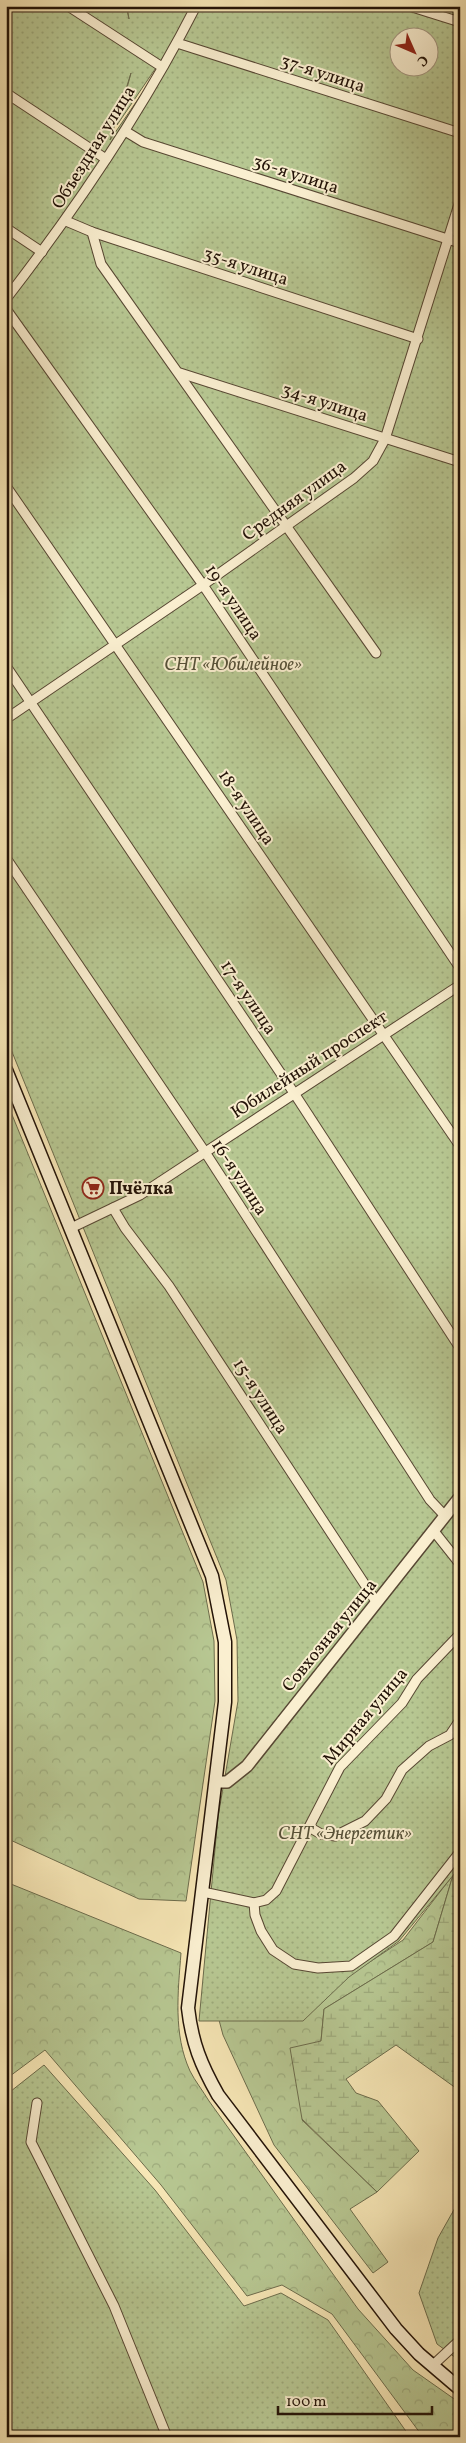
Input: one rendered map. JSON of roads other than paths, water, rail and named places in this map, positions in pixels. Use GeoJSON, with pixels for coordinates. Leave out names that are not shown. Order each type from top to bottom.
{"type":"FeatureCollection","features":[{"type":"Feature","properties":{"kind":"main road"},"geometry":{"type":"LineString","coordinates":[[6,1070],[212,1576],[225,1642],[225,1702],[188,2008],[191,2034],[201,2065],[218,2095],[396,2329],[432,2366],[460,2389]]}},
{"type":"Feature","properties":{"kind":"street"},"geometry":{"type":"LineString","coordinates":[[68,6],[162,68]]}},
{"type":"Feature","properties":{"kind":"street","name":"Объездная улица"},"geometry":{"type":"LineString","coordinates":[[6,299],[66,221],[125,131],[177,43],[196,6]]}},
{"type":"Feature","properties":{"kind":"street"},"geometry":{"type":"LineString","coordinates":[[409,6],[460,22]]}},
{"type":"Feature","properties":{"kind":"street","name":"37-я улица"},"geometry":{"type":"LineString","coordinates":[[177,43],[460,133]]}},
{"type":"Feature","properties":{"kind":"street"},"geometry":{"type":"LineString","coordinates":[[6,93],[106,160]]}},
{"type":"Feature","properties":{"kind":"street","name":"36-я улица"},"geometry":{"type":"LineString","coordinates":[[125,131],[143,142],[460,243]]}},
{"type":"Feature","properties":{"kind":"street","name":"Средняя улица"},"geometry":{"type":"LineString","coordinates":[[6,719],[288,526],[373,461],[385,439],[418,339],[460,200]]}},
{"type":"Feature","properties":{"kind":"street","name":"35-я улица"},"geometry":{"type":"LineString","coordinates":[[66,221],[92,232],[418,339]]}},
{"type":"Feature","properties":{"kind":"street"},"geometry":{"type":"LineString","coordinates":[[6,228],[42,252]]}},
{"type":"Feature","properties":{"kind":"street"},"geometry":{"type":"LineString","coordinates":[[92,232],[101,264],[376,652]]}},
{"type":"Feature","properties":{"kind":"street","name":"19-я улица"},"geometry":{"type":"LineString","coordinates":[[6,309],[203,585],[460,968]]}},
{"type":"Feature","properties":{"kind":"street","name":"34-я улица"},"geometry":{"type":"LineString","coordinates":[[180,374],[460,462]]}},
{"type":"Feature","properties":{"kind":"street","name":"18-я улица"},"geometry":{"type":"LineString","coordinates":[[6,486],[460,1146]]}},
{"type":"Feature","properties":{"kind":"street","name":"17-я улица"},"geometry":{"type":"LineString","coordinates":[[6,666],[294,1093],[460,1348]]}},
{"type":"Feature","properties":{"kind":"street","name":"16-я улица"},"geometry":{"type":"LineString","coordinates":[[6,858],[205,1152],[430,1500],[444,1516]]}},
{"type":"Feature","properties":{"kind":"street","name":"Юбилейный проспект"},"geometry":{"type":"LineString","coordinates":[[71,1228],[140,1195],[460,985]]}},
{"type":"Feature","properties":{"kind":"street","name":"15-я улица"},"geometry":{"type":"LineString","coordinates":[[113,1208],[125,1228],[169,1286],[377,1604]]}},
{"type":"Feature","properties":{"kind":"street","name":"Совхозная улица"},"geometry":{"type":"LineString","coordinates":[[216,1782],[227,1782],[246,1766],[377,1604],[460,1497]]}},
{"type":"Feature","properties":{"kind":"street"},"geometry":{"type":"LineString","coordinates":[[433,1530],[460,1564]]}},
{"type":"Feature","properties":{"kind":"street","name":"Мирная улица"},"geometry":{"type":"LineString","coordinates":[[254,1903],[266,1900],[276,1891],[340,1767],[402,1703],[417,1679],[460,1634]]}},
{"type":"Feature","properties":{"kind":"street"},"geometry":{"type":"LineString","coordinates":[[309,1827],[321,1834],[335,1836],[365,1821],[386,1799],[402,1770],[429,1746],[450,1735],[460,1720]]}},
{"type":"Feature","properties":{"kind":"street"},"geometry":{"type":"LineString","coordinates":[[203,1892],[254,1903],[255,1915],[273,1950],[294,1964],[318,1968],[352,1966],[394,1936],[460,1852]]}},
{"type":"Feature","properties":{"kind":"street"},"geometry":{"type":"LineString","coordinates":[[37,2103],[31,2142],[114,2306],[167,2437]]}},
{"type":"Feature","properties":{"kind":"street"},"geometry":{"type":"LineString","coordinates":[[432,2366],[460,2340]]}},
{"type":"Feature","properties":{"kind":"place","name":"Пчёлка"},"geometry":{"type":"Point","coordinates":[93,1188]}},
{"type":"Feature","properties":{"kind":"park label","name":"СНТ «Юбилейное»"},"geometry":{"type":"Point","coordinates":[233,664]}},
{"type":"Feature","properties":{"kind":"park label","name":"СНТ «Энергетик»"},"geometry":{"type":"Point","coordinates":[345,1833]}}]}
